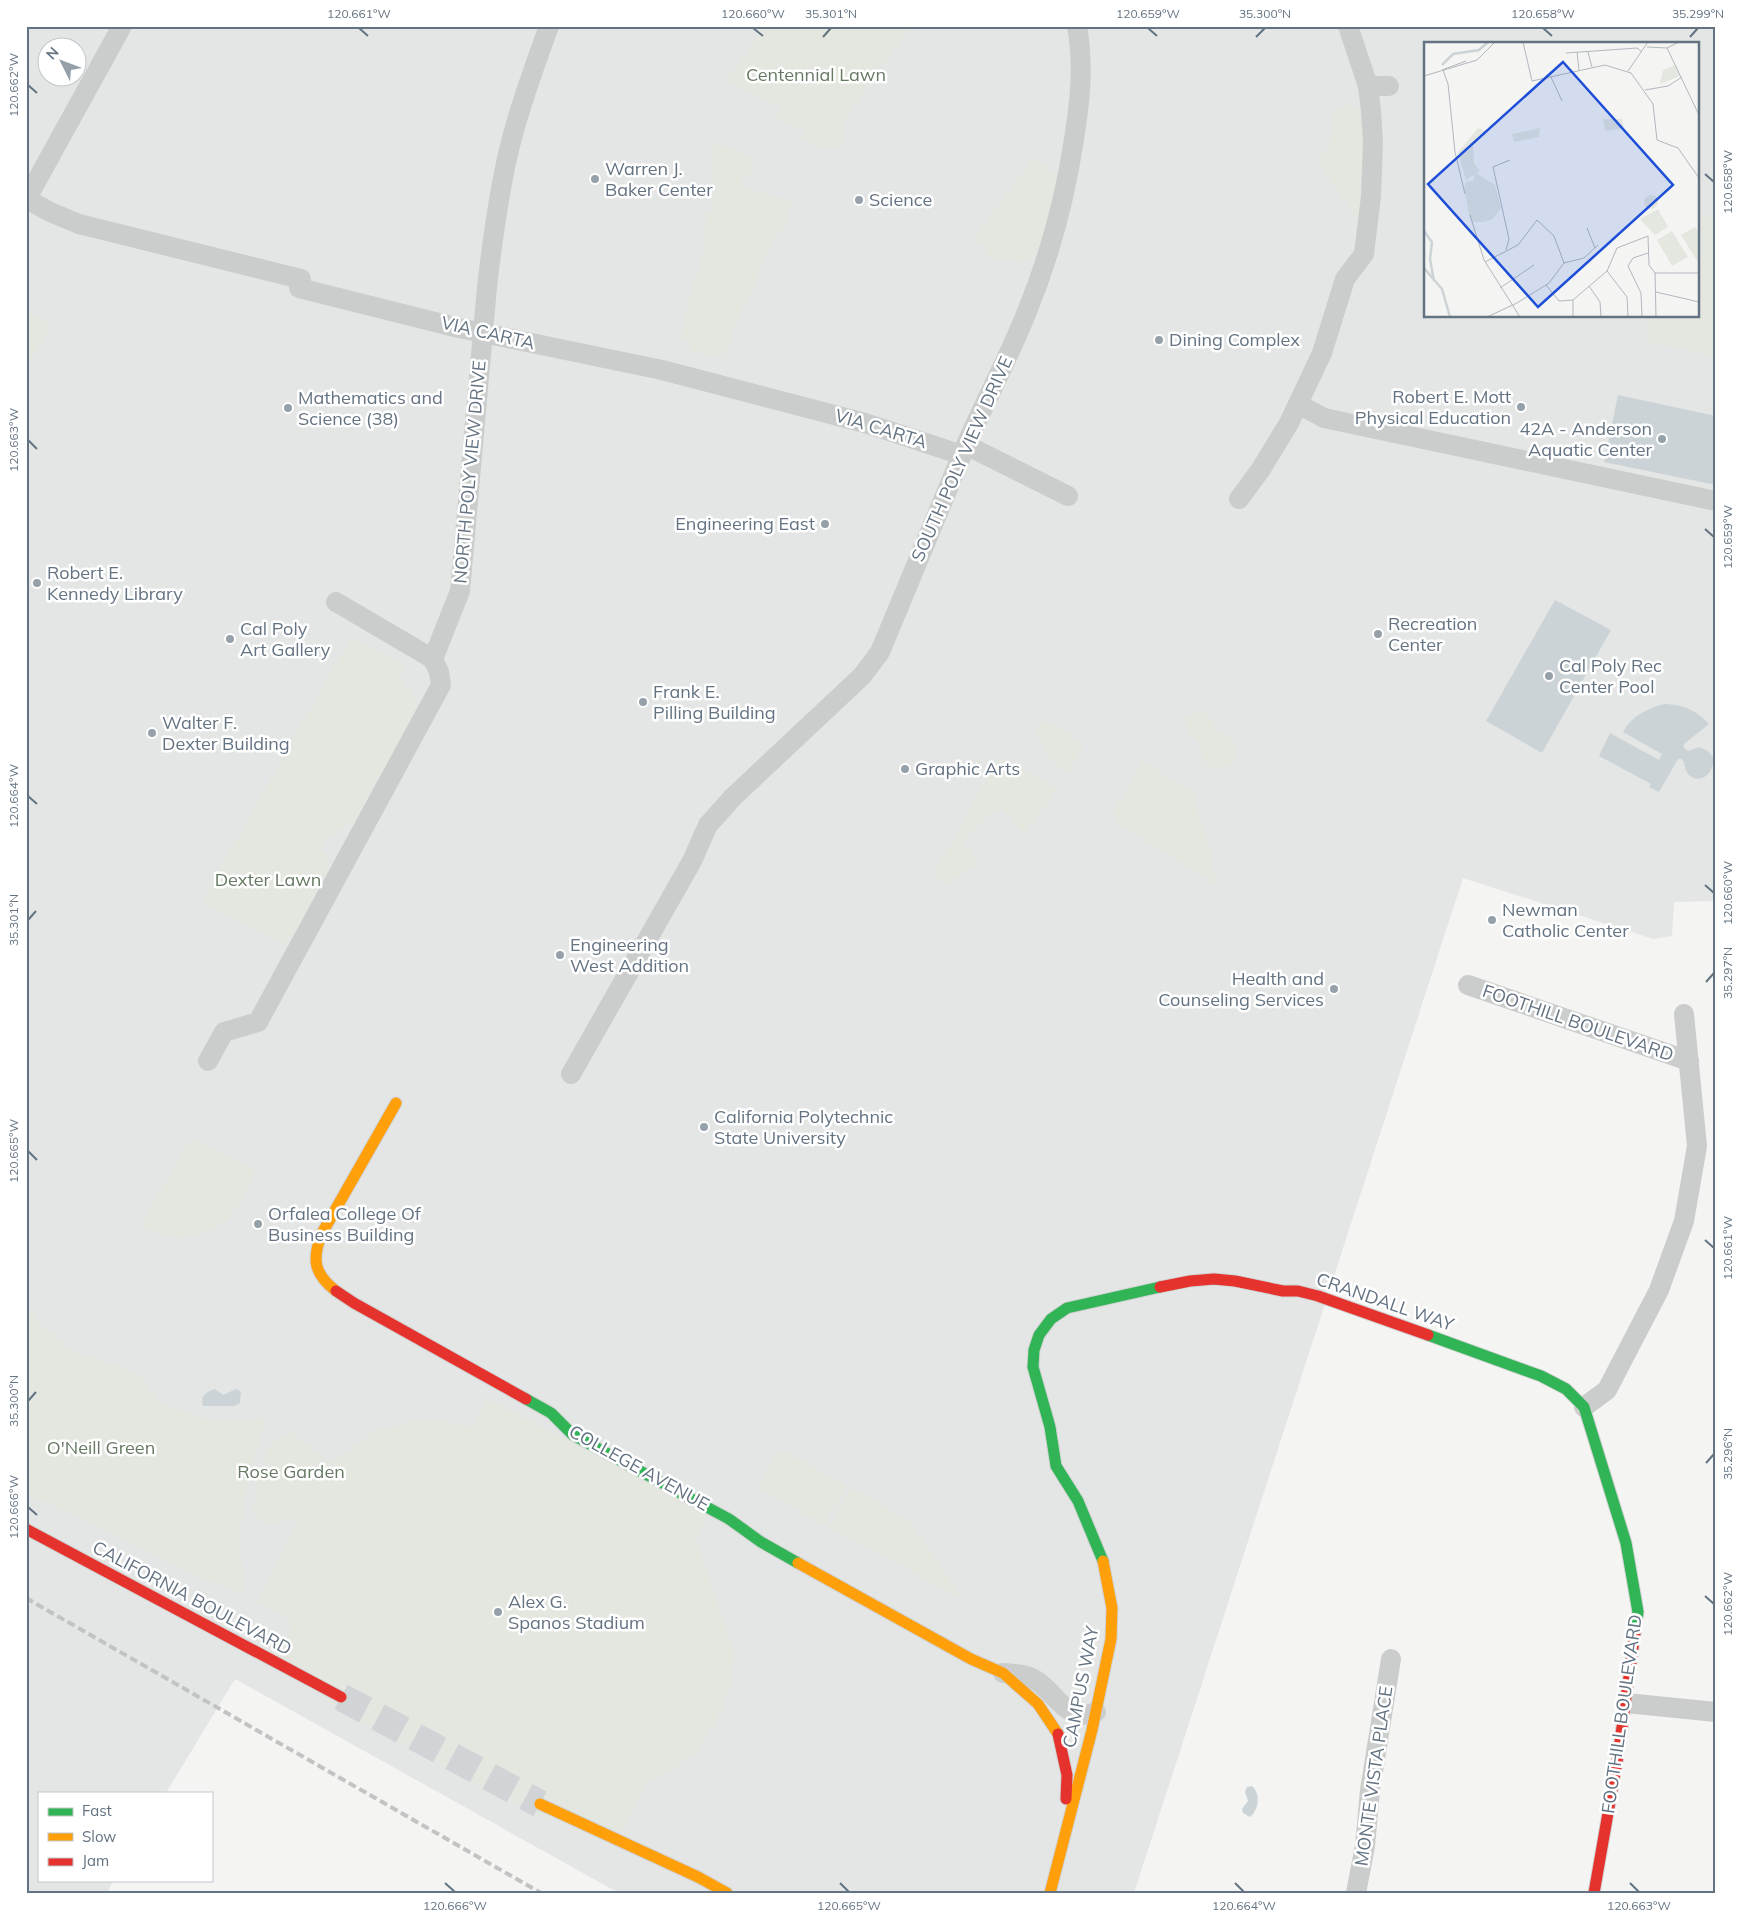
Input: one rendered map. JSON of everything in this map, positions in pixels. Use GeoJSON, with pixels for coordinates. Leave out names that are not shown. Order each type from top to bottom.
{"type":"FeatureCollection","features":[{"type":"Feature","properties":{"kind":"street"},"geometry":{"type":"LineString","coordinates":[[26,200],[122,26]]}},
{"type":"Feature","properties":{"kind":"street","name":"NORTH POLY VIEW DRIVE"},"geometry":{"type":"LineString","coordinates":[[433,659],[460,591],[493,239],[508,154],[549,26]]}},
{"type":"Feature","properties":{"kind":"street","name":"SOUTH POLY VIEW DRIVE"},"geometry":{"type":"LineString","coordinates":[[571,1074],[692,861],[708,825],[733,797],[862,676],[880,652],[964,450],[1026,316],[1044,266],[1060,215],[1069,176],[1079,109],[1081,61],[1077,26]]}},
{"type":"Feature","properties":{"kind":"street"},"geometry":{"type":"LineString","coordinates":[[1239,499],[1261,469],[1289,423],[1322,353],[1345,279],[1364,254],[1371,196],[1373,142],[1368,86],[1348,26]]}},
{"type":"Feature","properties":{"kind":"street"},"geometry":{"type":"LineString","coordinates":[[1368,86],[1389,86]]}},
{"type":"Feature","properties":{"kind":"street","name":"VIA CARTA"},"geometry":{"type":"LineString","coordinates":[[26,200],[79,224],[301,279],[299,288],[483,333],[662,370],[865,422],[964,450],[1068,496]]}},
{"type":"Feature","properties":{"kind":"street"},"geometry":{"type":"LineString","coordinates":[[1298,404],[1324,418],[1716,501]]}},
{"type":"Feature","properties":{"kind":"street"},"geometry":{"type":"LineString","coordinates":[[208,1061],[224,1032],[258,1022],[441,685],[439,672],[433,659],[336,602]]}},
{"type":"Feature","properties":{"kind":"street","name":"FOOTHILL BOULEVARD"},"geometry":{"type":"LineString","coordinates":[[1468,985],[1689,1061]]}},
{"type":"Feature","properties":{"kind":"street","name":"FOOTHILL BOULEVARD"},"geometry":{"type":"LineString","coordinates":[[1594,1893],[1626,1703],[1638,1612],[1626,1543],[1584,1407],[1607,1390],[1659,1290],[1684,1221],[1697,1146],[1684,1014]]}},
{"type":"Feature","properties":{"kind":"street","name":"COLLEGE AVENUE"},"geometry":{"type":"LineString","coordinates":[[396,1103],[321,1235],[315,1256],[319,1273],[327,1286],[354,1303],[551,1412],[572,1435],[729,1519],[761,1542],[971,1660],[1003,1673],[1026,1675],[1038,1682],[1068,1710],[1075,1714],[1086,1716],[1096,1712]]}},
{"type":"Feature","properties":{"kind":"street","name":"CRANDALL WAY"},"geometry":{"type":"LineString","coordinates":[[1056,1466],[1050,1427],[1033,1367],[1034,1350],[1039,1334],[1051,1319],[1067,1308],[1190,1281],[1236,1281],[1318,1296],[1541,1376],[1566,1389],[1584,1407]]}},
{"type":"Feature","properties":{"kind":"street","name":"CAMPUS WAY"},"geometry":{"type":"LineString","coordinates":[[1050,1893],[1096,1712],[1111,1639],[1112,1608],[1105,1565],[1078,1501],[1056,1466]]}},
{"type":"Feature","properties":{"kind":"street","name":"CALIFORNIA BOULEVARD"},"geometry":{"type":"LineString","coordinates":[[26,1529],[341,1697]]}},
{"type":"Feature","properties":{"kind":"street","name":"MONTE VISTA PLACE"},"geometry":{"type":"LineString","coordinates":[[1356,1893],[1365,1846],[1370,1790],[1391,1659]]}},
{"type":"Feature","properties":{"kind":"street","name":"COLLEGE AVENUE"},"geometry":{"type":"LineString","coordinates":[[1003,1673],[1038,1704],[1058,1734],[1067,1775],[1065,1833]]}},
{"type":"Feature","properties":{"kind":"street"},"geometry":{"type":"LineString","coordinates":[[1626,1703],[1716,1712]]}},
{"type":"Feature","properties":{"kind":"street"},"geometry":{"type":"LineString","coordinates":[[540,1804],[698,1877],[727,1893]]}},
{"type":"Feature","properties":{"kind":"shaded area","name":"California Polytechnic State University"},"geometry":{"type":"Polygon","coordinates":[[[26,26],[1716,26],[1716,901],[1674,902],[1672,936],[1653,939],[1463,878],[1134,1893],[619,1893],[235,1679],[167,1792],[38,1792],[38,1882],[113,1882],[107,1893],[26,1893],[26,26]]]}},
{"type":"Feature","properties":{"kind":"shaded area","name":"42A - Anderson Aquatic Center"},"geometry":{"type":"Polygon","coordinates":[[[1618,395],[1716,416],[1716,485],[1604,462],[1618,395]]]}},
{"type":"Feature","properties":{"kind":"shaded area","name":"Cal Poly Rec Center Pool"},"geometry":{"type":"Polygon","coordinates":[[[1555,600],[1611,630],[1542,753],[1486,721],[1555,600]]]}},
{"type":"Feature","properties":{"kind":"shaded area"},"geometry":{"type":"Polygon","coordinates":[[[1664,704],[1689,709],[1709,724],[1684,744],[1684,748],[1688,751],[1699,747],[1708,751],[1714,758],[1713,766],[1709,773],[1699,779],[1689,775],[1684,762],[1678,759],[1659,792],[1649,787],[1651,784],[1599,756],[1610,733],[1659,760],[1662,754],[1623,732],[1631,721],[1640,714],[1664,704]]]}},
{"type":"Feature","properties":{"kind":"shaded area"},"geometry":{"type":"Polygon","coordinates":[[[215,1389],[223,1395],[236,1389],[241,1392],[240,1403],[234,1406],[203,1406],[202,1400],[204,1395],[215,1389]]]}},
{"type":"Feature","properties":{"kind":"shaded area"},"geometry":{"type":"Polygon","coordinates":[[[1252,1786],[1257,1793],[1258,1802],[1250,1817],[1243,1813],[1242,1809],[1248,1801],[1245,1792],[1247,1787],[1252,1786]]]}},
{"type":"Feature","properties":{"kind":"green space","name":"Centennial Lawn"},"geometry":{"type":"Polygon","coordinates":[[[767,26],[911,26],[846,117],[841,145],[833,151],[802,139],[805,131],[774,118],[781,108],[726,80],[767,26]]]}},
{"type":"Feature","properties":{"kind":"green space"},"geometry":{"type":"Polygon","coordinates":[[[1347,104],[1359,110],[1367,110],[1364,229],[1317,162],[1331,139],[1331,113],[1347,104]]]}},
{"type":"Feature","properties":{"kind":"green space"},"geometry":{"type":"Polygon","coordinates":[[[712,141],[755,158],[749,177],[743,174],[740,186],[792,203],[784,228],[772,243],[762,261],[755,289],[740,310],[725,359],[690,351],[690,342],[680,339],[695,275],[700,275],[707,213],[713,213],[712,141]]]}},
{"type":"Feature","properties":{"kind":"green space"},"geometry":{"type":"Polygon","coordinates":[[[1029,156],[1056,174],[1061,181],[1042,251],[1022,262],[993,260],[984,253],[987,249],[973,240],[1030,162],[1027,160],[1029,156]]]}},
{"type":"Feature","properties":{"kind":"green space"},"geometry":{"type":"Polygon","coordinates":[[[1700,213],[1716,216],[1716,356],[1645,341],[1650,318],[1700,318],[1700,213]]]}},
{"type":"Feature","properties":{"kind":"green space"},"geometry":{"type":"Polygon","coordinates":[[[26,310],[51,324],[26,369],[26,310]]]}},
{"type":"Feature","properties":{"kind":"green space","name":"Dexter Lawn"},"geometry":{"type":"Polygon","coordinates":[[[351,637],[400,664],[404,673],[398,676],[415,697],[415,712],[355,821],[327,837],[320,849],[328,856],[331,864],[286,946],[202,901],[351,637]]]}},
{"type":"Feature","properties":{"kind":"green space"},"geometry":{"type":"Polygon","coordinates":[[[1196,711],[1207,713],[1213,721],[1214,727],[1236,743],[1238,754],[1235,760],[1227,767],[1222,769],[1213,768],[1203,761],[1200,745],[1187,731],[1185,724],[1187,718],[1196,711]]]}},
{"type":"Feature","properties":{"kind":"green space"},"geometry":{"type":"Polygon","coordinates":[[[1047,721],[1084,744],[1069,772],[1053,760],[1038,738],[1036,731],[1040,723],[1047,721]]]}},
{"type":"Feature","properties":{"kind":"green space"},"geometry":{"type":"Polygon","coordinates":[[[999,757],[1057,789],[1024,834],[999,808],[962,840],[980,863],[946,884],[933,875],[999,757]]]}},
{"type":"Feature","properties":{"kind":"green space"},"geometry":{"type":"Polygon","coordinates":[[[1142,761],[1193,792],[1215,866],[1212,866],[1215,884],[1123,827],[1113,813],[1142,761]]]}},
{"type":"Feature","properties":{"kind":"green space"},"geometry":{"type":"Polygon","coordinates":[[[196,1138],[256,1171],[236,1209],[216,1228],[192,1237],[166,1236],[141,1226],[185,1146],[196,1138]]]}},
{"type":"Feature","properties":{"kind":"green space","name":"O'Neill Green"},"geometry":{"type":"Polygon","coordinates":[[[26,1305],[43,1326],[76,1353],[130,1370],[139,1376],[163,1405],[218,1422],[265,1418],[246,1493],[242,1518],[241,1546],[244,1591],[240,1594],[165,1561],[26,1493],[26,1305]]]}},
{"type":"Feature","properties":{"kind":"green space","name":"Alex G. Spanos Stadium"},"geometry":{"type":"Polygon","coordinates":[[[488,1400],[709,1511],[696,1537],[735,1656],[731,1687],[717,1719],[695,1753],[672,1770],[649,1782],[621,1831],[537,1816],[336,1709],[278,1652],[293,1622],[256,1603],[298,1520],[264,1523],[254,1515],[256,1487],[261,1466],[268,1448],[273,1442],[290,1431],[331,1463],[373,1432],[423,1418],[473,1427],[488,1400]]]}},
{"type":"Feature","properties":{"kind":"green space"},"geometry":{"type":"Polygon","coordinates":[[[780,1449],[847,1485],[824,1525],[757,1488],[780,1449]]]}},
{"type":"Feature","properties":{"kind":"green space"},"geometry":{"type":"Polygon","coordinates":[[[852,1488],[910,1521],[964,1600],[829,1527],[852,1488]]]}},
{"type":"Feature","properties":{"kind":"tunnel"},"geometry":{"type":"LineString","coordinates":[[341,1697],[540,1804]]}},
{"type":"Feature","properties":{"kind":"railway"},"geometry":{"type":"LineString","coordinates":[[26,1598],[541,1893]]}},
{"type":"Feature","properties":{"kind":"traffic: fast"},"geometry":{"type":"LineString","coordinates":[[1103,1561],[1078,1501],[1056,1466],[1050,1427],[1033,1367],[1034,1350],[1039,1335],[1051,1319],[1067,1308],[1160,1287]]}},
{"type":"Feature","properties":{"kind":"traffic: fast"},"geometry":{"type":"LineString","coordinates":[[1428,1335],[1541,1376],[1566,1389],[1584,1407],[1626,1543],[1638,1612],[1635,1633]]}},
{"type":"Feature","properties":{"kind":"traffic: fast"},"geometry":{"type":"LineString","coordinates":[[526,1399],[551,1413],[573,1435],[729,1519],[761,1542],[798,1563]]}},
{"type":"Feature","properties":{"kind":"traffic: slow"},"geometry":{"type":"LineString","coordinates":[[336,1291],[323,1279],[319,1272],[316,1259],[318,1244],[321,1235],[396,1103]]}},
{"type":"Feature","properties":{"kind":"traffic: slow"},"geometry":{"type":"LineString","coordinates":[[1050,1893],[1092,1730],[1111,1639],[1112,1608],[1103,1561]]}},
{"type":"Feature","properties":{"kind":"traffic: slow"},"geometry":{"type":"LineString","coordinates":[[798,1563],[971,1659],[1003,1673],[1038,1704],[1058,1734]]}},
{"type":"Feature","properties":{"kind":"traffic: slow"},"geometry":{"type":"LineString","coordinates":[[540,1804],[698,1877],[727,1893]]}},
{"type":"Feature","properties":{"kind":"traffic: jam"},"geometry":{"type":"LineString","coordinates":[[1160,1287],[1190,1281],[1214,1279],[1235,1281],[1283,1291],[1298,1291],[1318,1296],[1428,1335]]}},
{"type":"Feature","properties":{"kind":"traffic: jam"},"geometry":{"type":"LineString","coordinates":[[336,1291],[354,1303],[526,1399]]}},
{"type":"Feature","properties":{"kind":"traffic: jam"},"geometry":{"type":"LineString","coordinates":[[26,1529],[341,1697]]}},
{"type":"Feature","properties":{"kind":"traffic: jam"},"geometry":{"type":"LineString","coordinates":[[1594,1893],[1618,1756],[1635,1633]]}},
{"type":"Feature","properties":{"kind":"traffic: jam"},"geometry":{"type":"LineString","coordinates":[[1058,1734],[1067,1775],[1066,1799]]}},
{"type":"Feature","properties":{"kind":"place","name":"Warren J. Baker Center"},"geometry":{"type":"Point","coordinates":[595,179]}},
{"type":"Feature","properties":{"kind":"place","name":"Science"},"geometry":{"type":"Point","coordinates":[859,200]}},
{"type":"Feature","properties":{"kind":"place","name":"Dining Complex"},"geometry":{"type":"Point","coordinates":[1159,340]}},
{"type":"Feature","properties":{"kind":"place","name":"Robert E. Mott Physical Education"},"geometry":{"type":"Point","coordinates":[1521,407]}},
{"type":"Feature","properties":{"kind":"place","name":"Mathematics and Science (38)"},"geometry":{"type":"Point","coordinates":[288,408]}},
{"type":"Feature","properties":{"kind":"place","name":"42A - Anderson Aquatic Center"},"geometry":{"type":"Point","coordinates":[1662,439]}},
{"type":"Feature","properties":{"kind":"place","name":"Engineering East"},"geometry":{"type":"Point","coordinates":[825,524]}},
{"type":"Feature","properties":{"kind":"place","name":"Robert E. Kennedy Library"},"geometry":{"type":"Point","coordinates":[37,583]}},
{"type":"Feature","properties":{"kind":"place","name":"Recreation Center"},"geometry":{"type":"Point","coordinates":[1378,634]}},
{"type":"Feature","properties":{"kind":"place","name":"Cal Poly Art Gallery"},"geometry":{"type":"Point","coordinates":[230,639]}},
{"type":"Feature","properties":{"kind":"place","name":"Cal Poly Rec Center Pool"},"geometry":{"type":"Point","coordinates":[1549,676]}},
{"type":"Feature","properties":{"kind":"place","name":"Frank E. Pilling Building"},"geometry":{"type":"Point","coordinates":[643,702]}},
{"type":"Feature","properties":{"kind":"place","name":"Walter F. Dexter Building"},"geometry":{"type":"Point","coordinates":[152,733]}},
{"type":"Feature","properties":{"kind":"place","name":"Graphic Arts"},"geometry":{"type":"Point","coordinates":[905,769]}},
{"type":"Feature","properties":{"kind":"place","name":"Newman Catholic Center"},"geometry":{"type":"Point","coordinates":[1492,920]}},
{"type":"Feature","properties":{"kind":"place","name":"Engineering West Addition"},"geometry":{"type":"Point","coordinates":[560,955]}},
{"type":"Feature","properties":{"kind":"place","name":"Health and Counseling Services"},"geometry":{"type":"Point","coordinates":[1334,989]}},
{"type":"Feature","properties":{"kind":"place","name":"California Polytechnic State University"},"geometry":{"type":"Point","coordinates":[704,1127]}},
{"type":"Feature","properties":{"kind":"place","name":"Orfalea College Of Business Building"},"geometry":{"type":"Point","coordinates":[258,1224]}},
{"type":"Feature","properties":{"kind":"place","name":"Alex G. Spanos Stadium"},"geometry":{"type":"Point","coordinates":[498,1612]}},
{"type":"Feature","properties":{"kind":"park label","name":"Rose Garden"},"geometry":{"type":"Point","coordinates":[291,1472]}}]}
